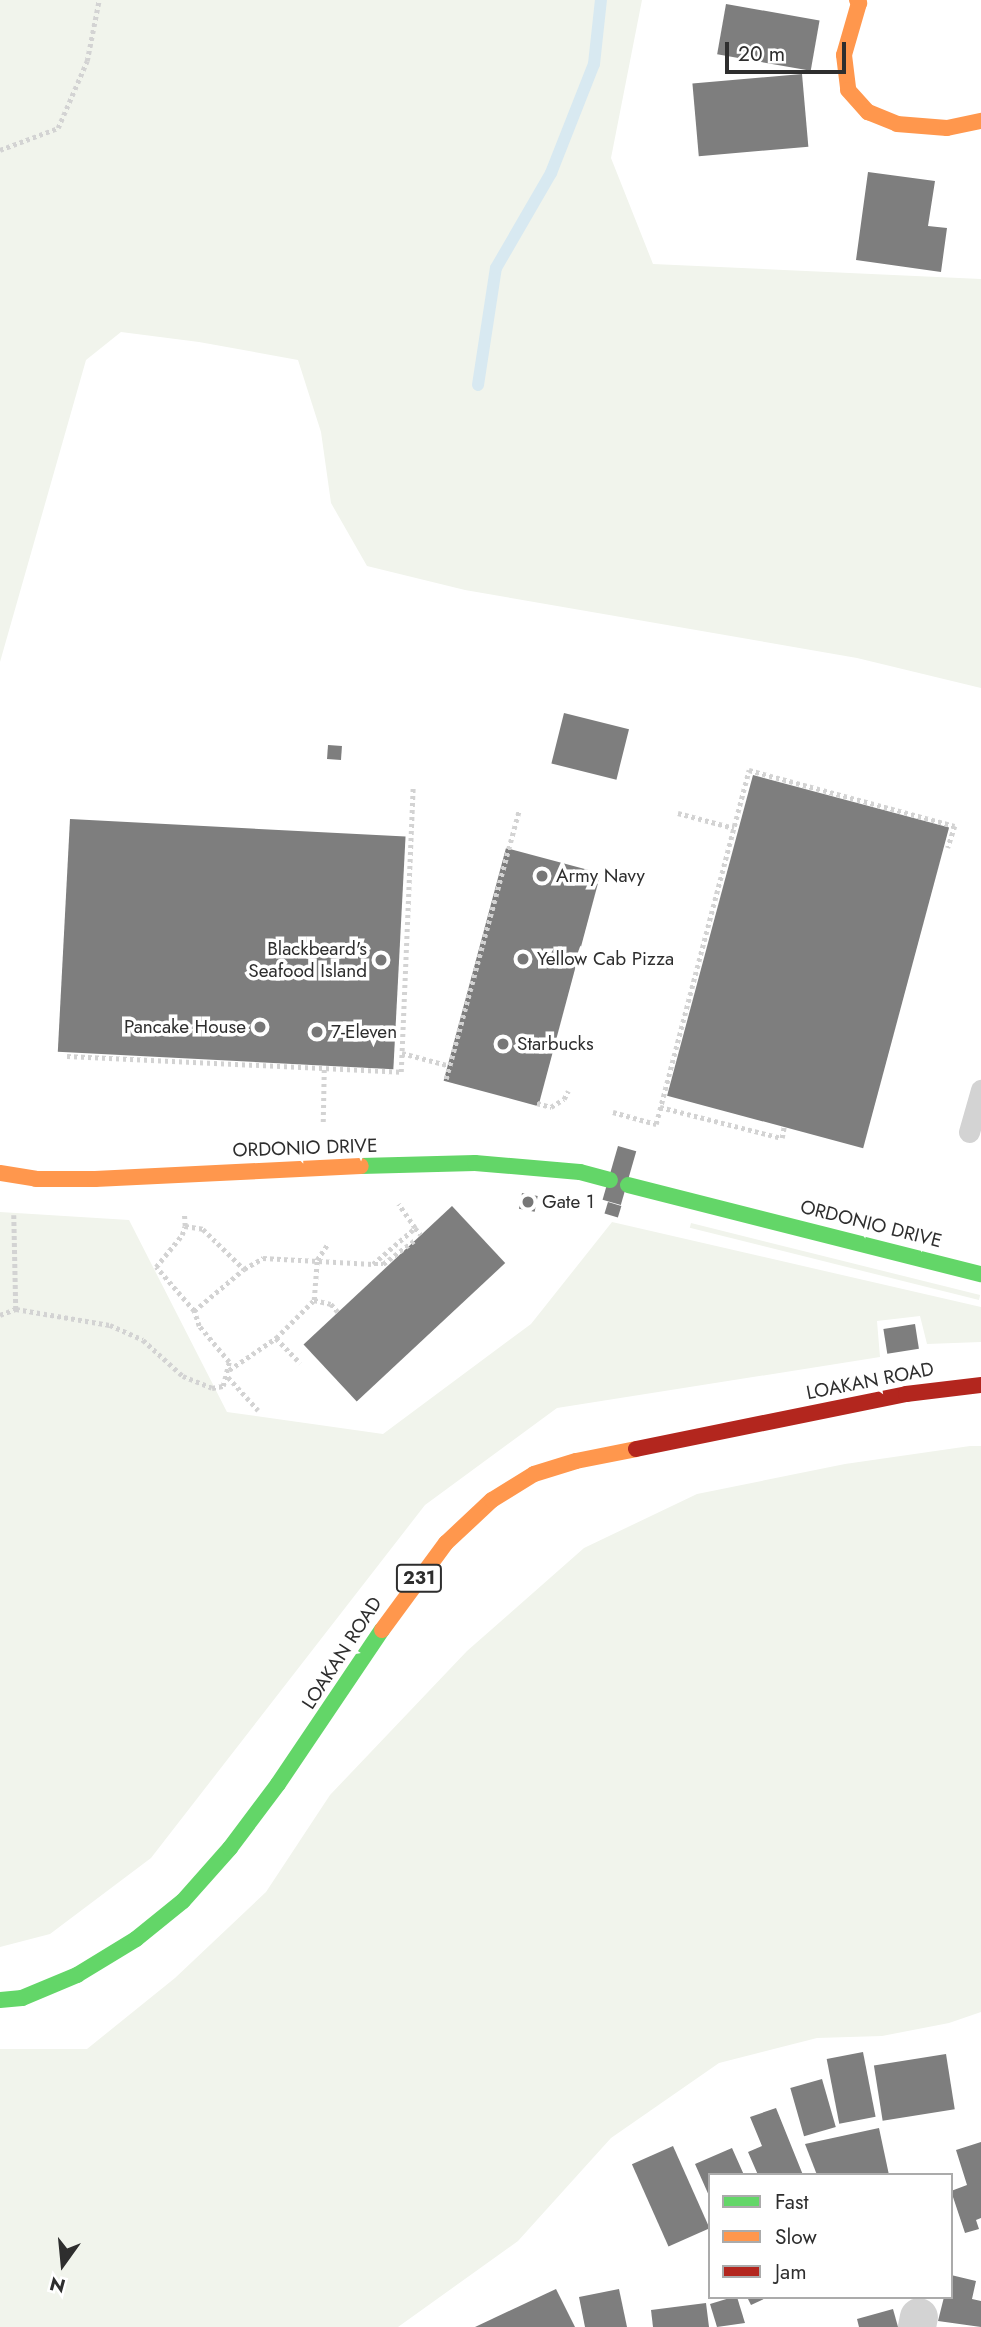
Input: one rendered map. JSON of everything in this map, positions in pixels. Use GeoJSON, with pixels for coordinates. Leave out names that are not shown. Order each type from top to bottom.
{"type":"FeatureCollection","features":[{"type":"Feature","properties":{"kind":"main road"},"geometry":{"type":"LineString","coordinates":[[857,0],[859,3],[844,55],[848,90],[868,112],[897,124],[947,128],[981,121]]}},
{"type":"Feature","properties":{"kind":"main road","name":"ORDONIO DRIVE"},"geometry":{"type":"LineString","coordinates":[[0,1173],[36,1179],[95,1179],[242,1170],[475,1163],[580,1172],[610,1180]]}},
{"type":"Feature","properties":{"kind":"main road","name":"ORDONIO DRIVE"},"geometry":{"type":"LineString","coordinates":[[628,1185],[981,1274]]}},
{"type":"Feature","properties":{"kind":"main road","name":"LOAKAN ROAD"},"geometry":{"type":"LineString","coordinates":[[0,2000],[22,1998],[77,1975],[136,1939],[183,1901],[230,1848],[278,1784],[400,1602],[446,1543],[492,1500],[534,1474],[576,1461],[906,1394],[981,1385]]}},
{"type":"Feature","properties":{"kind":"lane"},"geometry":{"type":"LineString","coordinates":[[970,1132],[981,1090]]}},
{"type":"Feature","properties":{"kind":"path"},"geometry":{"type":"LineString","coordinates":[[0,150],[58,128],[87,61],[99,0]]}},
{"type":"Feature","properties":{"kind":"path"},"geometry":{"type":"LineString","coordinates":[[613,1112],[656,1124],[748,771],[954,826],[948,848]]}},
{"type":"Feature","properties":{"kind":"path"},"geometry":{"type":"LineString","coordinates":[[67,1056],[401,1072],[413,788]]}},
{"type":"Feature","properties":{"kind":"path"},"geometry":{"type":"LineString","coordinates":[[446,1079],[519,810]]}},
{"type":"Feature","properties":{"kind":"path"},"geometry":{"type":"LineString","coordinates":[[678,813],[734,828]]}},
{"type":"Feature","properties":{"kind":"path"},"geometry":{"type":"LineString","coordinates":[[402,1053],[447,1065]]}},
{"type":"Feature","properties":{"kind":"path"},"geometry":{"type":"LineString","coordinates":[[323,1122],[324,1068]]}},
{"type":"Feature","properties":{"kind":"path"},"geometry":{"type":"LineString","coordinates":[[537,1103],[551,1107],[564,1100],[568,1091]]}},
{"type":"Feature","properties":{"kind":"path"},"geometry":{"type":"LineString","coordinates":[[660,1107],[782,1138],[784,1127]]}},
{"type":"Feature","properties":{"kind":"path"},"geometry":{"type":"LineString","coordinates":[[14,1201],[16,1309]]}},
{"type":"Feature","properties":{"kind":"path"},"geometry":{"type":"LineString","coordinates":[[0,1315],[16,1309],[110,1325],[143,1340],[183,1376],[199,1385],[212,1388],[223,1386],[228,1377],[229,1362],[199,1326],[194,1311],[156,1267],[158,1260],[182,1235],[185,1226],[182,1201]]}},
{"type":"Feature","properties":{"kind":"path"},"geometry":{"type":"LineString","coordinates":[[397,1203],[421,1235]]}},
{"type":"Feature","properties":{"kind":"path"},"geometry":{"type":"LineString","coordinates":[[185,1226],[204,1229],[244,1269]]}},
{"type":"Feature","properties":{"kind":"path"},"geometry":{"type":"LineString","coordinates":[[373,1264],[415,1228]]}},
{"type":"Feature","properties":{"kind":"path"},"geometry":{"type":"LineString","coordinates":[[194,1311],[244,1269],[271,1256],[383,1265],[415,1240]]}},
{"type":"Feature","properties":{"kind":"path"},"geometry":{"type":"LineString","coordinates":[[229,1370],[276,1338],[314,1300],[317,1260],[327,1245]]}},
{"type":"Feature","properties":{"kind":"path"},"geometry":{"type":"LineString","coordinates":[[314,1300],[331,1304],[338,1312]]}},
{"type":"Feature","properties":{"kind":"path"},"geometry":{"type":"LineString","coordinates":[[276,1338],[300,1363]]}},
{"type":"Feature","properties":{"kind":"path"},"geometry":{"type":"LineString","coordinates":[[228,1377],[258,1410]]}},
{"type":"Feature","properties":{"kind":"shaded area"},"geometry":{"type":"Polygon","coordinates":[[[0,0],[642,0],[611,158],[653,264],[981,279],[981,688],[857,658],[465,590],[367,566],[331,503],[321,432],[298,360],[199,342],[121,332],[86,360],[0,662],[0,0]]]}},
{"type":"Feature","properties":{"kind":"shaded area"},"geometry":{"type":"Polygon","coordinates":[[[0,1212],[129,1220],[227,1412],[383,1434],[531,1324],[612,1222],[981,1307],[981,1342],[927,1344],[920,1316],[877,1321],[880,1357],[557,1408],[425,1505],[151,1858],[50,1934],[0,1947],[0,1212]]]}},
{"type":"Feature","properties":{"kind":"shaded area"},"geometry":{"type":"Polygon","coordinates":[[[691,1223],[980,1295],[979,1300],[690,1228],[691,1223]]]}},
{"type":"Feature","properties":{"kind":"shaded area"},"geometry":{"type":"Polygon","coordinates":[[[981,1446],[981,2012],[949,2023],[882,2036],[817,2038],[719,2063],[611,2138],[518,2241],[398,2327],[0,2327],[0,2049],[87,2049],[175,1978],[266,1892],[330,1795],[467,1651],[584,1548],[697,1494],[845,1464],[981,1446]]]}},
{"type":"Feature","properties":{"kind":"building"},"geometry":{"type":"Polygon","coordinates":[[[726,4],[820,20],[811,71],[717,54],[726,4]]]}},
{"type":"Feature","properties":{"kind":"building"},"geometry":{"type":"Polygon","coordinates":[[[802,74],[808,147],[699,156],[692,84],[802,74]]]}},
{"type":"Feature","properties":{"kind":"building"},"geometry":{"type":"Polygon","coordinates":[[[868,172],[935,181],[928,226],[947,228],[941,272],[856,260],[868,172]]]}},
{"type":"Feature","properties":{"kind":"building"},"geometry":{"type":"Polygon","coordinates":[[[564,713],[629,729],[616,780],[551,763],[564,713]]]}},
{"type":"Feature","properties":{"kind":"building"},"geometry":{"type":"Polygon","coordinates":[[[328,745],[342,746],[341,760],[327,759],[328,745]]]}},
{"type":"Feature","properties":{"kind":"building"},"geometry":{"type":"Polygon","coordinates":[[[753,775],[949,828],[863,1148],[667,1096],[753,775]]]}},
{"type":"Feature","properties":{"kind":"building"},"geometry":{"type":"Polygon","coordinates":[[[70,819],[406,837],[393,1069],[58,1052],[70,819]]]}},
{"type":"Feature","properties":{"kind":"building"},"geometry":{"type":"Polygon","coordinates":[[[506,848],[601,873],[538,1106],[444,1081],[506,848]]]}},
{"type":"Feature","properties":{"kind":"building"},"geometry":{"type":"Polygon","coordinates":[[[618,1146],[636,1151],[621,1205],[603,1200],[618,1146]]]}},
{"type":"Feature","properties":{"kind":"building","name":"Gate 1"},"geometry":{"type":"Polygon","coordinates":[[[522,1193],[538,1196],[535,1212],[519,1209],[522,1193]]]}},
{"type":"Feature","properties":{"kind":"building"},"geometry":{"type":"Polygon","coordinates":[[[608,1202],[621,1206],[618,1218],[604,1213],[608,1202]]]}},
{"type":"Feature","properties":{"kind":"building"},"geometry":{"type":"Polygon","coordinates":[[[452,1206],[505,1263],[357,1401],[304,1344],[452,1206]]]}},
{"type":"Feature","properties":{"kind":"building"},"geometry":{"type":"Polygon","coordinates":[[[915,1324],[919,1349],[887,1354],[883,1329],[915,1324]]]}},
{"type":"Feature","properties":{"kind":"building"},"geometry":{"type":"Polygon","coordinates":[[[863,2052],[876,2117],[839,2124],[827,2059],[863,2052]]]}},
{"type":"Feature","properties":{"kind":"building"},"geometry":{"type":"Polygon","coordinates":[[[946,2054],[955,2109],[883,2121],[874,2065],[946,2054]]]}},
{"type":"Feature","properties":{"kind":"building"},"geometry":{"type":"Polygon","coordinates":[[[822,2079],[836,2127],[804,2136],[790,2088],[822,2079]]]}},
{"type":"Feature","properties":{"kind":"building"},"geometry":{"type":"Polygon","coordinates":[[[776,2108],[802,2173],[757,2173],[748,2152],[762,2146],[750,2117],[776,2108]]]}},
{"type":"Feature","properties":{"kind":"building"},"geometry":{"type":"Polygon","coordinates":[[[879,2128],[889,2173],[816,2173],[805,2144],[879,2128]]]}},
{"type":"Feature","properties":{"kind":"building"},"geometry":{"type":"Polygon","coordinates":[[[981,2142],[981,2218],[976,2220],[979,2229],[965,2233],[953,2197],[953,2190],[967,2185],[956,2150],[981,2142]]]}},
{"type":"Feature","properties":{"kind":"building"},"geometry":{"type":"Polygon","coordinates":[[[673,2146],[708,2229],[668,2247],[632,2164],[673,2146]]]}},
{"type":"Feature","properties":{"kind":"building"},"geometry":{"type":"Polygon","coordinates":[[[732,2148],[743,2173],[708,2173],[708,2193],[695,2164],[732,2148]]]}},
{"type":"Feature","properties":{"kind":"building"},"geometry":{"type":"Polygon","coordinates":[[[953,2275],[976,2281],[972,2299],[981,2301],[981,2327],[938,2321],[944,2299],[953,2299],[953,2275]]]}},
{"type":"Feature","properties":{"kind":"building"},"geometry":{"type":"Polygon","coordinates":[[[556,2289],[575,2327],[475,2327],[556,2289]]]}},
{"type":"Feature","properties":{"kind":"building"},"geometry":{"type":"Polygon","coordinates":[[[619,2289],[627,2327],[585,2327],[579,2297],[619,2289]]]}},
{"type":"Feature","properties":{"kind":"building"},"geometry":{"type":"Polygon","coordinates":[[[738,2299],[745,2323],[717,2327],[710,2304],[738,2299]]]}},
{"type":"Feature","properties":{"kind":"building"},"geometry":{"type":"Polygon","coordinates":[[[748,2299],[764,2299],[751,2305],[748,2299]]]}},
{"type":"Feature","properties":{"kind":"building"},"geometry":{"type":"Polygon","coordinates":[[[706,2303],[709,2327],[653,2327],[651,2310],[706,2303]]]}},
{"type":"Feature","properties":{"kind":"building"},"geometry":{"type":"Polygon","coordinates":[[[893,2309],[898,2327],[859,2327],[857,2319],[893,2309]]]}},
{"type":"Feature","properties":{"kind":"waterway"},"geometry":{"type":"LineString","coordinates":[[478,385],[496,268],[551,173],[594,64],[601,0]]}},
{"type":"Feature","properties":{"kind":"traffic: fast"},"geometry":{"type":"LineString","coordinates":[[361,1166],[475,1163],[580,1172],[610,1180]]}},
{"type":"Feature","properties":{"kind":"traffic: fast"},"geometry":{"type":"LineString","coordinates":[[628,1185],[981,1274]]}},
{"type":"Feature","properties":{"kind":"traffic: fast"},"geometry":{"type":"LineString","coordinates":[[0,2000],[22,1998],[77,1975],[136,1939],[183,1901],[230,1848],[278,1784],[382,1630]]}},
{"type":"Feature","properties":{"kind":"traffic: slow"},"geometry":{"type":"LineString","coordinates":[[857,0],[859,3],[844,55],[848,90],[868,112],[897,124],[947,128],[981,121]]}},
{"type":"Feature","properties":{"kind":"traffic: slow"},"geometry":{"type":"LineString","coordinates":[[0,1173],[36,1179],[95,1179],[361,1166]]}},
{"type":"Feature","properties":{"kind":"traffic: slow"},"geometry":{"type":"LineString","coordinates":[[382,1630],[446,1543],[492,1500],[534,1474],[576,1461],[636,1449]]}},
{"type":"Feature","properties":{"kind":"traffic: jam"},"geometry":{"type":"LineString","coordinates":[[636,1449],[906,1394],[981,1385]]}},
{"type":"Feature","properties":{"kind":"place","name":"Army Navy"},"geometry":{"type":"Point","coordinates":[542,876]}},
{"type":"Feature","properties":{"kind":"place","name":"Yellow Cab Pizza"},"geometry":{"type":"Point","coordinates":[523,959]}},
{"type":"Feature","properties":{"kind":"place","name":"Blackbeard's Seafood Island"},"geometry":{"type":"Point","coordinates":[381,960]}},
{"type":"Feature","properties":{"kind":"place","name":"Pancake House"},"geometry":{"type":"Point","coordinates":[260,1027]}},
{"type":"Feature","properties":{"kind":"place","name":"7-Eleven"},"geometry":{"type":"Point","coordinates":[317,1032]}},
{"type":"Feature","properties":{"kind":"place","name":"Starbucks"},"geometry":{"type":"Point","coordinates":[503,1044]}},
{"type":"Feature","properties":{"kind":"place","name":"Gate 1"},"geometry":{"type":"Point","coordinates":[528,1202]}}]}
